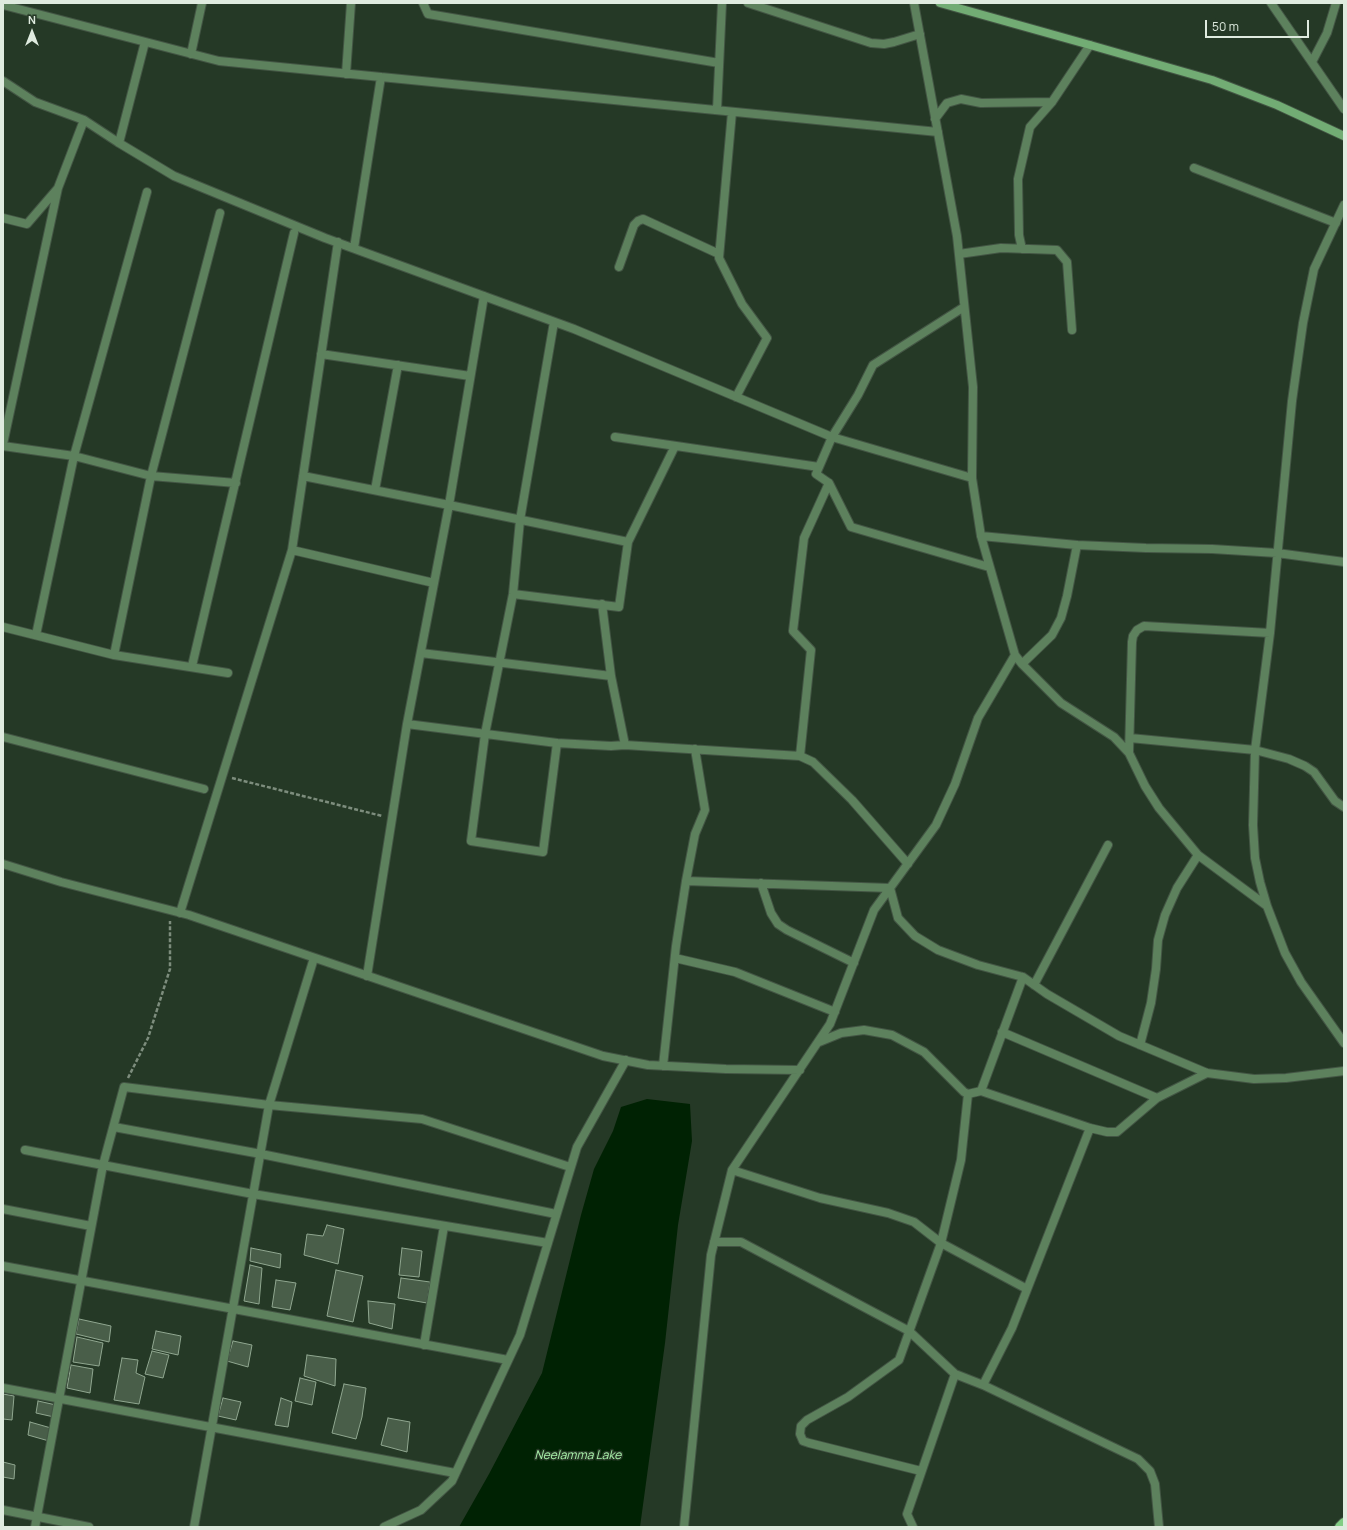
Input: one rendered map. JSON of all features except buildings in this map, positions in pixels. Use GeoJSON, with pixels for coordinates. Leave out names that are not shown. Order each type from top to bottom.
{"type":"FeatureCollection","features":[{"type":"Feature","properties":{"kind":"main road"},"geometry":{"type":"LineString","coordinates":[[1340,1527],[1344,1523]]}},
{"type":"Feature","properties":{"kind":"street"},"geometry":{"type":"LineString","coordinates":[[191,54],[202,3]]}},
{"type":"Feature","properties":{"kind":"street"},"geometry":{"type":"LineString","coordinates":[[346,74],[350,3]]}},
{"type":"Feature","properties":{"kind":"street"},"geometry":{"type":"LineString","coordinates":[[423,3],[428,14],[719,63]]}},
{"type":"Feature","properties":{"kind":"street"},"geometry":{"type":"LineString","coordinates":[[717,110],[722,3]]}},
{"type":"Feature","properties":{"kind":"street"},"geometry":{"type":"LineString","coordinates":[[748,3],[871,43],[884,44],[920,34]]}},
{"type":"Feature","properties":{"kind":"street"},"geometry":{"type":"LineString","coordinates":[[914,3],[957,236],[973,387],[972,478],[981,536],[1015,654],[1022,664],[1061,703],[1114,737],[1129,753],[1144,786],[1159,808],[1198,855],[1267,906]]}},
{"type":"Feature","properties":{"kind":"street"},"geometry":{"type":"LineString","coordinates":[[940,3],[1090,44],[1212,80],[1277,105],[1344,136]]}},
{"type":"Feature","properties":{"kind":"street"},"geometry":{"type":"LineString","coordinates":[[1270,3],[1344,109]]}},
{"type":"Feature","properties":{"kind":"street"},"geometry":{"type":"LineString","coordinates":[[1312,62],[1326,33],[1336,3]]}},
{"type":"Feature","properties":{"kind":"street"},"geometry":{"type":"LineString","coordinates":[[3,5],[219,61],[938,132]]}},
{"type":"Feature","properties":{"kind":"street"},"geometry":{"type":"LineString","coordinates":[[119,144],[145,42]]}},
{"type":"Feature","properties":{"kind":"street"},"geometry":{"type":"LineString","coordinates":[[1022,249],[1019,235],[1018,179],[1030,127],[1052,102],[1090,44]]}},
{"type":"Feature","properties":{"kind":"street"},"geometry":{"type":"LineString","coordinates":[[354,248],[381,77]]}},
{"type":"Feature","properties":{"kind":"street"},"geometry":{"type":"LineString","coordinates":[[3,81],[35,102],[84,120],[119,144],[174,176],[338,242],[554,322],[832,437],[972,478]]}},
{"type":"Feature","properties":{"kind":"street"},"geometry":{"type":"LineString","coordinates":[[936,119],[947,103],[962,99],[981,103],[1052,102]]}},
{"type":"Feature","properties":{"kind":"street"},"geometry":{"type":"LineString","coordinates":[[732,112],[719,258],[742,304],[767,338],[736,397]]}},
{"type":"Feature","properties":{"kind":"street"},"geometry":{"type":"LineString","coordinates":[[84,120],[58,188],[3,445],[74,456],[150,476],[236,483]]}},
{"type":"Feature","properties":{"kind":"street"},"geometry":{"type":"LineString","coordinates":[[1194,168],[1336,223]]}},
{"type":"Feature","properties":{"kind":"street"},"geometry":{"type":"LineString","coordinates":[[3,218],[27,224],[58,188]]}},
{"type":"Feature","properties":{"kind":"street"},"geometry":{"type":"LineString","coordinates":[[36,635],[74,456],[147,192]]}},
{"type":"Feature","properties":{"kind":"street"},"geometry":{"type":"LineString","coordinates":[[1344,205],[1314,269],[1303,323],[1292,401],[1270,633],[1255,750],[1253,825],[1255,858],[1260,882],[1267,906],[1285,953],[1301,982],[1344,1043]]}},
{"type":"Feature","properties":{"kind":"street"},"geometry":{"type":"LineString","coordinates":[[114,655],[150,476],[220,213]]}},
{"type":"Feature","properties":{"kind":"street"},"geometry":{"type":"LineString","coordinates":[[619,267],[634,225],[643,219],[719,254]]}},
{"type":"Feature","properties":{"kind":"street"},"geometry":{"type":"LineString","coordinates":[[192,666],[294,233]]}},
{"type":"Feature","properties":{"kind":"street"},"geometry":{"type":"LineString","coordinates":[[180,913],[292,550],[338,242]]}},
{"type":"Feature","properties":{"kind":"street"},"geometry":{"type":"LineString","coordinates":[[959,254],[1001,248],[1057,250],[1067,262],[1072,330]]}},
{"type":"Feature","properties":{"kind":"street"},"geometry":{"type":"LineString","coordinates":[[367,976],[407,724],[449,504],[484,296]]}},
{"type":"Feature","properties":{"kind":"street"},"geometry":{"type":"LineString","coordinates":[[964,307],[873,364],[858,395],[832,437],[816,474],[828,483],[851,527],[989,567]]}},
{"type":"Feature","properties":{"kind":"street"},"geometry":{"type":"LineString","coordinates":[[554,322],[520,520],[513,594],[498,662],[485,734],[471,841],[543,852],[557,743]]}},
{"type":"Feature","properties":{"kind":"street"},"geometry":{"type":"LineString","coordinates":[[321,354],[470,376]]}},
{"type":"Feature","properties":{"kind":"street"},"geometry":{"type":"LineString","coordinates":[[375,490],[398,365]]}},
{"type":"Feature","properties":{"kind":"street"},"geometry":{"type":"LineString","coordinates":[[615,437],[819,467]]}},
{"type":"Feature","properties":{"kind":"street"},"geometry":{"type":"LineString","coordinates":[[513,594],[619,606],[628,542],[675,446]]}},
{"type":"Feature","properties":{"kind":"street"},"geometry":{"type":"LineString","coordinates":[[303,476],[449,504],[628,542]]}},
{"type":"Feature","properties":{"kind":"street"},"geometry":{"type":"LineString","coordinates":[[800,756],[811,650],[793,631],[804,538],[828,483]]}},
{"type":"Feature","properties":{"kind":"street"},"geometry":{"type":"LineString","coordinates":[[981,536],[1077,545],[1212,549],[1278,553],[1344,562]]}},
{"type":"Feature","properties":{"kind":"street"},"geometry":{"type":"LineString","coordinates":[[1022,664],[1052,635],[1061,618],[1077,545]]}},
{"type":"Feature","properties":{"kind":"street"},"geometry":{"type":"LineString","coordinates":[[292,550],[434,583]]}},
{"type":"Feature","properties":{"kind":"street"},"geometry":{"type":"LineString","coordinates":[[602,604],[611,676],[626,745]]}},
{"type":"Feature","properties":{"kind":"street"},"geometry":{"type":"LineString","coordinates":[[1129,753],[1132,642],[1133,636],[1137,630],[1144,626],[1270,633]]}},
{"type":"Feature","properties":{"kind":"street"},"geometry":{"type":"LineString","coordinates":[[3,627],[114,655],[192,666],[228,673]]}},
{"type":"Feature","properties":{"kind":"street"},"geometry":{"type":"LineString","coordinates":[[421,653],[611,676]]}},
{"type":"Feature","properties":{"kind":"street"},"geometry":{"type":"LineString","coordinates":[[684,1527],[711,1255],[732,1170],[830,1024],[874,910],[936,825],[955,784],[978,718],[1015,654]]}},
{"type":"Feature","properties":{"kind":"street"},"geometry":{"type":"LineString","coordinates":[[407,724],[557,743],[611,746],[626,745],[800,756],[813,762],[852,800],[908,864]]}},
{"type":"Feature","properties":{"kind":"street"},"geometry":{"type":"LineString","coordinates":[[3,737],[204,789]]}},
{"type":"Feature","properties":{"kind":"street"},"geometry":{"type":"LineString","coordinates":[[1130,738],[1255,750],[1289,759],[1314,772],[1335,802],[1344,807]]}},
{"type":"Feature","properties":{"kind":"street"},"geometry":{"type":"LineString","coordinates":[[663,1066],[675,958],[686,881],[695,834],[705,810],[695,749]]}},
{"type":"Feature","properties":{"kind":"street"},"geometry":{"type":"LineString","coordinates":[[1034,985],[1108,845]]}},
{"type":"Feature","properties":{"kind":"street"},"geometry":{"type":"LineString","coordinates":[[1140,1045],[1150,1003],[1156,968],[1158,940],[1164,915],[1177,888],[1198,855]]}},
{"type":"Feature","properties":{"kind":"street"},"geometry":{"type":"LineString","coordinates":[[3,864],[61,882],[189,915],[604,1056],[648,1065],[726,1069],[800,1070]]}},
{"type":"Feature","properties":{"kind":"street"},"geometry":{"type":"LineString","coordinates":[[686,881],[890,888]]}},
{"type":"Feature","properties":{"kind":"street"},"geometry":{"type":"LineString","coordinates":[[761,883],[771,913],[778,924],[787,930],[854,963]]}},
{"type":"Feature","properties":{"kind":"street"},"geometry":{"type":"LineString","coordinates":[[890,888],[898,918],[915,936],[938,950],[978,965],[1023,977],[1047,994],[1119,1036],[1207,1073],[1254,1079],[1286,1078],[1344,1071]]}},
{"type":"Feature","properties":{"kind":"street"},"geometry":{"type":"LineString","coordinates":[[194,1527],[269,1105],[314,958]]}},
{"type":"Feature","properties":{"kind":"street"},"geometry":{"type":"LineString","coordinates":[[675,958],[735,972],[835,1012]]}},
{"type":"Feature","properties":{"kind":"street"},"geometry":{"type":"LineString","coordinates":[[981,1092],[1023,977]]}},
{"type":"Feature","properties":{"kind":"street"},"geometry":{"type":"LineString","coordinates":[[818,1042],[841,1033],[864,1030],[892,1034],[924,1052],[956,1085],[968,1094],[981,1092],[1090,1128],[1107,1132],[1117,1132],[1157,1098],[1207,1073]]}},
{"type":"Feature","properties":{"kind":"street"},"geometry":{"type":"LineString","coordinates":[[1002,1032],[1157,1098]]}},
{"type":"Feature","properties":{"kind":"street"},"geometry":{"type":"LineString","coordinates":[[384,1527],[421,1510],[452,1481],[520,1335],[577,1147],[626,1060]]}},
{"type":"Feature","properties":{"kind":"street"},"geometry":{"type":"LineString","coordinates":[[35,1527],[103,1165],[124,1087],[269,1105],[422,1119],[570,1167]]}},
{"type":"Feature","properties":{"kind":"street"},"geometry":{"type":"LineString","coordinates":[[921,1471],[809,1443],[803,1441],[800,1434],[801,1426],[807,1420],[848,1397],[899,1360],[942,1243],[962,1160],[968,1094]]}},
{"type":"Feature","properties":{"kind":"street"},"geometry":{"type":"LineString","coordinates":[[114,1127],[261,1154],[556,1214]]}},
{"type":"Feature","properties":{"kind":"street"},"geometry":{"type":"LineString","coordinates":[[983,1385],[1012,1328],[1090,1128]]}},
{"type":"Feature","properties":{"kind":"street"},"geometry":{"type":"LineString","coordinates":[[25,1150],[253,1194],[548,1243]]}},
{"type":"Feature","properties":{"kind":"street"},"geometry":{"type":"LineString","coordinates":[[732,1170],[820,1198],[888,1213],[914,1222],[942,1243],[1027,1288]]}},
{"type":"Feature","properties":{"kind":"street"},"geometry":{"type":"LineString","coordinates":[[3,1208],[91,1226]]}},
{"type":"Feature","properties":{"kind":"street"},"geometry":{"type":"LineString","coordinates":[[424,1345],[444,1226]]}},
{"type":"Feature","properties":{"kind":"street"},"geometry":{"type":"LineString","coordinates":[[714,1242],[741,1242],[909,1331],[955,1374],[983,1385],[1138,1459],[1150,1471],[1155,1484],[1159,1527]]}},
{"type":"Feature","properties":{"kind":"street"},"geometry":{"type":"LineString","coordinates":[[3,1266],[508,1360]]}},
{"type":"Feature","properties":{"kind":"street"},"geometry":{"type":"LineString","coordinates":[[913,1527],[907,1514],[955,1374]]}},
{"type":"Feature","properties":{"kind":"street"},"geometry":{"type":"LineString","coordinates":[[3,1388],[456,1473]]}},
{"type":"Feature","properties":{"kind":"street"},"geometry":{"type":"LineString","coordinates":[[3,1510],[89,1527]]}},
{"type":"Feature","properties":{"kind":"path"},"geometry":{"type":"LineString","coordinates":[[222,775],[392,819]]}},
{"type":"Feature","properties":{"kind":"path"},"geometry":{"type":"LineString","coordinates":[[124,1087],[148,1038],[170,969],[169,911]]}},
{"type":"Feature","properties":{"kind":"water","name":"Neelamma Lake"},"geometry":{"type":"Polygon","coordinates":[[[647,1099],[690,1104],[692,1141],[678,1225],[665,1343],[640,1527],[459,1527],[489,1474],[542,1373],[581,1215],[594,1169],[613,1131],[621,1107],[647,1099]]]}}]}
